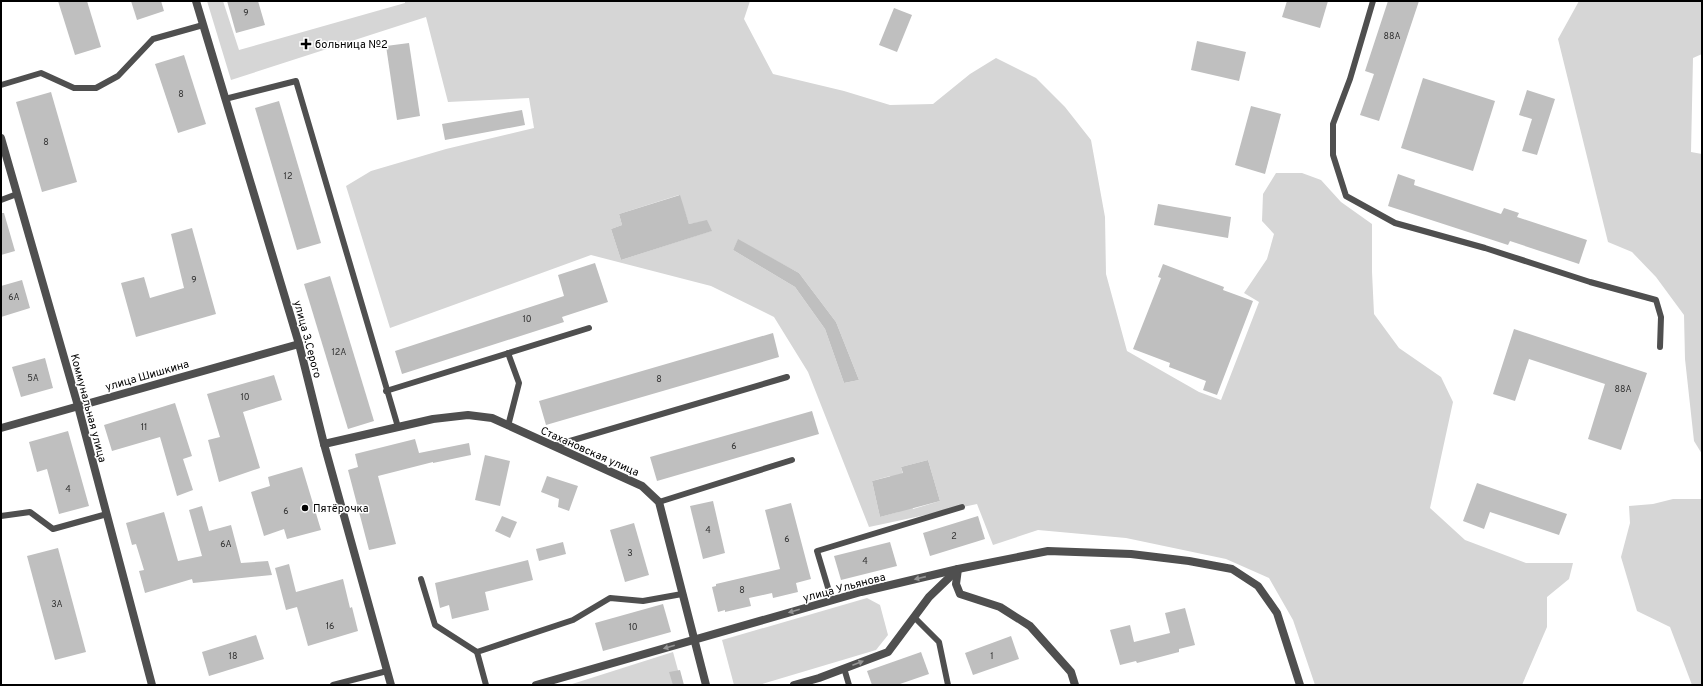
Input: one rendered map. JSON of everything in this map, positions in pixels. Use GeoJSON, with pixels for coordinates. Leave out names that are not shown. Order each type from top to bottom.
{"type":"FeatureCollection","features":[{"type":"Feature","properties":{"kind":"street","name":"улица З.Серого"},"geometry":{"type":"LineString","coordinates":[[196,1],[299,344],[324,444],[391,685]]}},
{"type":"Feature","properties":{"kind":"street","name":"Коммунальная улица"},"geometry":{"type":"LineString","coordinates":[[1,138],[78,406],[152,685]]}},
{"type":"Feature","properties":{"kind":"street","name":"улица Шишкина"},"geometry":{"type":"LineString","coordinates":[[1,428],[299,344]]}},
{"type":"Feature","properties":{"kind":"street","name":"Стахановская улица"},"geometry":{"type":"LineString","coordinates":[[324,444],[433,418],[468,416],[492,418],[642,486],[659,502]]}},
{"type":"Feature","properties":{"kind":"street"},"geometry":{"type":"LineString","coordinates":[[659,502],[706,685]]}},
{"type":"Feature","properties":{"kind":"street","name":"улица Ульянова"},"geometry":{"type":"LineString","coordinates":[[536,685],[832,601],[958,569],[1048,551],[1131,554],[1189,561],[1232,569],[1258,586],[1277,613],[1300,685]]}},
{"type":"Feature","properties":{"kind":"street"},"geometry":{"type":"LineString","coordinates":[[794,685],[888,652],[929,597],[958,569]]}},
{"type":"Feature","properties":{"kind":"street"},"geometry":{"type":"LineString","coordinates":[[958,569],[956,584],[960,594],[1000,607],[1030,626],[1071,672],[1075,685]]}},
{"type":"Feature","properties":{"kind":"lane"},"geometry":{"type":"LineString","coordinates":[[1373,1],[1350,78],[1333,124],[1333,155],[1346,196],[1395,223],[1485,248],[1590,282],[1656,300],[1661,317],[1660,347]]}},
{"type":"Feature","properties":{"kind":"lane"},"geometry":{"type":"LineString","coordinates":[[1,85],[41,73],[74,88],[96,88],[118,76],[153,39],[203,24]]}},
{"type":"Feature","properties":{"kind":"lane"},"geometry":{"type":"LineString","coordinates":[[225,99],[296,81],[386,391],[398,427]]}},
{"type":"Feature","properties":{"kind":"lane"},"geometry":{"type":"LineString","coordinates":[[1,200],[17,194]]}},
{"type":"Feature","properties":{"kind":"lane"},"geometry":{"type":"LineString","coordinates":[[386,391],[589,328]]}},
{"type":"Feature","properties":{"kind":"lane"},"geometry":{"type":"LineString","coordinates":[[508,353],[519,383],[508,426]]}},
{"type":"Feature","properties":{"kind":"lane"},"geometry":{"type":"LineString","coordinates":[[553,446],[787,377]]}},
{"type":"Feature","properties":{"kind":"lane"},"geometry":{"type":"LineString","coordinates":[[659,502],[792,460]]}},
{"type":"Feature","properties":{"kind":"lane"},"geometry":{"type":"LineString","coordinates":[[832,601],[817,550],[962,507]]}},
{"type":"Feature","properties":{"kind":"lane"},"geometry":{"type":"LineString","coordinates":[[1,516],[30,512],[53,529],[107,514]]}},
{"type":"Feature","properties":{"kind":"lane"},"geometry":{"type":"LineString","coordinates":[[421,579],[435,625],[477,652],[486,685]]}},
{"type":"Feature","properties":{"kind":"lane"},"geometry":{"type":"LineString","coordinates":[[477,652],[572,620],[610,598],[643,601],[682,594]]}},
{"type":"Feature","properties":{"kind":"lane"},"geometry":{"type":"LineString","coordinates":[[914,617],[939,642],[948,685]]}},
{"type":"Feature","properties":{"kind":"lane"},"geometry":{"type":"LineString","coordinates":[[844,668],[849,685]]}},
{"type":"Feature","properties":{"kind":"lane"},"geometry":{"type":"LineString","coordinates":[[334,685],[387,671]]}},
{"type":"Feature","properties":{"kind":"shaded area"},"geometry":{"type":"Polygon","coordinates":[[[207,1],[223,1],[239,50],[405,3],[405,1],[750,1],[744,19],[773,74],[844,91],[890,105],[933,104],[970,74],[996,58],[1036,78],[1065,107],[1091,140],[1105,217],[1106,274],[1127,351],[1199,392],[1221,400],[1259,302],[1244,293],[1267,259],[1274,234],[1262,221],[1263,194],[1276,173],[1302,173],[1321,180],[1341,202],[1372,224],[1374,314],[1399,348],[1441,377],[1453,402],[1430,508],[1465,540],[1526,563],[1573,563],[1569,579],[1547,597],[1547,627],[1522,685],[1315,685],[1293,620],[1269,578],[1226,559],[1126,538],[1038,530],[993,545],[977,504],[869,527],[808,372],[774,317],[711,286],[591,255],[390,328],[346,186],[371,171],[446,149],[534,128],[529,98],[448,102],[426,17],[231,80],[207,1]],[[679,195],[619,214],[622,225],[611,229],[621,260],[711,231],[707,221],[689,224],[679,195]],[[738,240],[733,250],[795,287],[825,329],[844,383],[859,380],[836,322],[799,273],[738,240]],[[928,460],[901,467],[913,509],[940,501],[928,460]],[[890,476],[872,481],[880,517],[898,512],[890,476]]]}},
{"type":"Feature","properties":{"kind":"shaded area"},"geometry":{"type":"Polygon","coordinates":[[[1579,1],[1702,1],[1702,54],[1693,58],[1691,152],[1702,154],[1702,454],[1694,441],[1685,359],[1684,315],[1656,277],[1632,252],[1608,242],[1558,39],[1579,1]]]}},
{"type":"Feature","properties":{"kind":"shaded area"},"geometry":{"type":"Polygon","coordinates":[[[1673,499],[1702,499],[1702,685],[1692,685],[1670,627],[1637,611],[1621,557],[1630,523],[1629,506],[1653,504],[1673,499]]]}},
{"type":"Feature","properties":{"kind":"shaded area"},"geometry":{"type":"Polygon","coordinates":[[[867,598],[880,605],[888,635],[876,650],[759,685],[734,685],[722,640],[867,598]]]}},
{"type":"Feature","properties":{"kind":"shaded area"},"geometry":{"type":"Polygon","coordinates":[[[673,652],[682,685],[569,685],[673,652]]]}},
{"type":"Feature","properties":{"kind":"building"},"geometry":{"type":"Polygon","coordinates":[[[58,1],[87,1],[101,47],[75,55],[58,1]]]}},
{"type":"Feature","properties":{"kind":"building"},"geometry":{"type":"Polygon","coordinates":[[[131,1],[161,1],[164,11],[137,20],[131,1]]]}},
{"type":"Feature","properties":{"kind":"building"},"geometry":{"type":"Polygon","coordinates":[[[227,1],[258,1],[265,25],[236,33],[227,1]]]}},
{"type":"Feature","properties":{"kind":"building"},"geometry":{"type":"Polygon","coordinates":[[[1287,1],[1328,1],[1320,28],[1282,17],[1287,1]]]}},
{"type":"Feature","properties":{"kind":"building"},"geometry":{"type":"Polygon","coordinates":[[[1388,1],[1419,1],[1379,121],[1360,115],[1374,74],[1365,71],[1388,1]]]}},
{"type":"Feature","properties":{"kind":"building"},"geometry":{"type":"Polygon","coordinates":[[[894,8],[912,15],[897,52],[879,45],[894,8]]]}},
{"type":"Feature","properties":{"kind":"building"},"geometry":{"type":"Polygon","coordinates":[[[1197,41],[1246,52],[1239,81],[1191,70],[1197,41]]]}},
{"type":"Feature","properties":{"kind":"building"},"geometry":{"type":"Polygon","coordinates":[[[409,43],[420,116],[397,120],[386,46],[409,43]]]}},
{"type":"Feature","properties":{"kind":"building"},"geometry":{"type":"Polygon","coordinates":[[[184,55],[206,124],[178,133],[155,64],[184,55]]]}},
{"type":"Feature","properties":{"kind":"building"},"geometry":{"type":"Polygon","coordinates":[[[1423,78],[1495,101],[1473,171],[1401,148],[1423,78]]]}},
{"type":"Feature","properties":{"kind":"building"},"geometry":{"type":"Polygon","coordinates":[[[1527,90],[1555,99],[1537,155],[1522,151],[1532,119],[1519,115],[1527,90]]]}},
{"type":"Feature","properties":{"kind":"building"},"geometry":{"type":"Polygon","coordinates":[[[51,92],[77,182],[42,192],[16,102],[51,92]]]}},
{"type":"Feature","properties":{"kind":"building"},"geometry":{"type":"Polygon","coordinates":[[[279,101],[321,243],[297,250],[255,108],[279,101]]]}},
{"type":"Feature","properties":{"kind":"building"},"geometry":{"type":"Polygon","coordinates":[[[1251,106],[1281,114],[1265,174],[1235,165],[1251,106]]]}},
{"type":"Feature","properties":{"kind":"building"},"geometry":{"type":"Polygon","coordinates":[[[522,110],[525,125],[445,140],[442,124],[522,110]]]}},
{"type":"Feature","properties":{"kind":"building"},"geometry":{"type":"Polygon","coordinates":[[[1398,174],[1415,180],[1414,185],[1501,214],[1504,208],[1519,213],[1517,217],[1587,240],[1579,264],[1510,241],[1508,245],[1388,206],[1398,174]]]}},
{"type":"Feature","properties":{"kind":"building"},"geometry":{"type":"Polygon","coordinates":[[[680,195],[689,224],[707,220],[712,231],[621,260],[611,229],[622,225],[619,214],[680,195]]]}},
{"type":"Feature","properties":{"kind":"building"},"geometry":{"type":"Polygon","coordinates":[[[1158,204],[1231,217],[1228,238],[1154,225],[1158,204]]]}},
{"type":"Feature","properties":{"kind":"building"},"geometry":{"type":"Polygon","coordinates":[[[1,213],[4,213],[15,251],[1,255],[1,213]]]}},
{"type":"Feature","properties":{"kind":"building"},"geometry":{"type":"Polygon","coordinates":[[[192,228],[216,314],[136,337],[121,283],[144,277],[150,298],[184,288],[171,234],[192,228]]]}},
{"type":"Feature","properties":{"kind":"building"},"geometry":{"type":"Polygon","coordinates":[[[738,239],[799,273],[836,322],[859,380],[844,383],[825,329],[795,287],[733,250],[738,239]]]}},
{"type":"Feature","properties":{"kind":"building"},"geometry":{"type":"Polygon","coordinates":[[[595,263],[608,302],[562,317],[564,322],[402,374],[395,351],[564,296],[558,275],[595,263]]]}},
{"type":"Feature","properties":{"kind":"building"},"geometry":{"type":"Polygon","coordinates":[[[1163,264],[1224,287],[1223,290],[1253,301],[1217,395],[1203,390],[1206,381],[1169,367],[1170,363],[1133,349],[1161,278],[1158,277],[1163,264]]]}},
{"type":"Feature","properties":{"kind":"building"},"geometry":{"type":"Polygon","coordinates":[[[330,276],[374,421],[348,429],[304,284],[330,276]]]}},
{"type":"Feature","properties":{"kind":"building"},"geometry":{"type":"Polygon","coordinates":[[[22,280],[30,308],[1,317],[1,286],[22,280]]]}},
{"type":"Feature","properties":{"kind":"building"},"geometry":{"type":"Polygon","coordinates":[[[1514,329],[1647,373],[1621,450],[1588,439],[1605,384],[1529,359],[1515,401],[1493,394],[1514,329]]]}},
{"type":"Feature","properties":{"kind":"building"},"geometry":{"type":"Polygon","coordinates":[[[773,333],[779,357],[546,425],[539,401],[773,333]]]}},
{"type":"Feature","properties":{"kind":"building"},"geometry":{"type":"Polygon","coordinates":[[[45,358],[53,388],[21,397],[12,367],[45,358]]]}},
{"type":"Feature","properties":{"kind":"building"},"geometry":{"type":"Polygon","coordinates":[[[274,375],[282,400],[243,412],[260,468],[219,482],[208,440],[220,437],[207,394],[274,375]]]}},
{"type":"Feature","properties":{"kind":"building"},"geometry":{"type":"Polygon","coordinates":[[[175,403],[192,456],[183,459],[193,490],[177,496],[160,437],[112,451],[104,425],[175,403]]]}},
{"type":"Feature","properties":{"kind":"building"},"geometry":{"type":"Polygon","coordinates":[[[812,411],[819,434],[657,481],[650,457],[812,411]]]}},
{"type":"Feature","properties":{"kind":"building"},"geometry":{"type":"Polygon","coordinates":[[[68,431],[89,506],[59,514],[47,469],[37,472],[29,442],[68,431]]]}},
{"type":"Feature","properties":{"kind":"building"},"geometry":{"type":"Polygon","coordinates":[[[415,439],[419,453],[469,443],[471,455],[433,462],[378,476],[396,544],[369,550],[348,470],[358,467],[355,454],[415,439]]]}},
{"type":"Feature","properties":{"kind":"building"},"geometry":{"type":"Polygon","coordinates":[[[485,455],[510,461],[500,506],[475,500],[485,455]]]}},
{"type":"Feature","properties":{"kind":"building"},"geometry":{"type":"Polygon","coordinates":[[[928,460],[940,501],[880,517],[872,481],[903,473],[901,467],[928,460]]]}},
{"type":"Feature","properties":{"kind":"building"},"geometry":{"type":"Polygon","coordinates":[[[302,467],[321,530],[287,539],[284,529],[264,536],[251,492],[270,486],[268,477],[302,467]]]}},
{"type":"Feature","properties":{"kind":"building"},"geometry":{"type":"Polygon","coordinates":[[[547,476],[578,486],[569,511],[558,507],[559,499],[541,492],[547,476]]]}},
{"type":"Feature","properties":{"kind":"building"},"geometry":{"type":"Polygon","coordinates":[[[1477,483],[1567,514],[1559,535],[1490,512],[1484,529],[1463,521],[1477,483]]]}},
{"type":"Feature","properties":{"kind":"building"},"geometry":{"type":"Polygon","coordinates":[[[713,501],[725,553],[703,559],[690,506],[713,501]]]}},
{"type":"Feature","properties":{"kind":"building"},"geometry":{"type":"Polygon","coordinates":[[[791,503],[811,579],[796,583],[798,592],[773,598],[772,593],[749,598],[751,606],[725,612],[725,610],[718,612],[712,587],[716,586],[716,584],[780,569],[765,510],[791,503]]]}},
{"type":"Feature","properties":{"kind":"building"},"geometry":{"type":"Polygon","coordinates":[[[202,506],[209,531],[231,525],[241,563],[268,561],[272,575],[193,583],[192,579],[145,593],[139,571],[144,570],[136,544],[132,545],[126,523],[164,512],[178,561],[202,556],[189,510],[202,506]]]}},
{"type":"Feature","properties":{"kind":"building"},"geometry":{"type":"Polygon","coordinates":[[[502,516],[517,522],[510,538],[495,531],[502,516]]]}},
{"type":"Feature","properties":{"kind":"building"},"geometry":{"type":"Polygon","coordinates":[[[978,516],[985,539],[930,556],[923,533],[978,516]]]}},
{"type":"Feature","properties":{"kind":"building"},"geometry":{"type":"Polygon","coordinates":[[[634,523],[649,575],[625,582],[610,530],[634,523]]]}},
{"type":"Feature","properties":{"kind":"building"},"geometry":{"type":"Polygon","coordinates":[[[563,542],[566,554],[539,561],[536,549],[563,542]]]}},
{"type":"Feature","properties":{"kind":"building"},"geometry":{"type":"Polygon","coordinates":[[[890,542],[897,566],[841,580],[834,556],[890,542]]]}},
{"type":"Feature","properties":{"kind":"building"},"geometry":{"type":"Polygon","coordinates":[[[58,548],[86,652],[55,660],[27,556],[58,548]]]}},
{"type":"Feature","properties":{"kind":"building"},"geometry":{"type":"Polygon","coordinates":[[[528,560],[533,580],[485,592],[489,610],[452,619],[449,605],[440,608],[435,583],[528,560]]]}},
{"type":"Feature","properties":{"kind":"building"},"geometry":{"type":"Polygon","coordinates":[[[289,564],[296,592],[343,579],[350,608],[352,607],[358,631],[308,646],[297,607],[286,610],[275,568],[289,564]]]}},
{"type":"Feature","properties":{"kind":"building"},"geometry":{"type":"Polygon","coordinates":[[[663,604],[671,632],[603,651],[595,623],[663,604]]]}},
{"type":"Feature","properties":{"kind":"building"},"geometry":{"type":"Polygon","coordinates":[[[1185,608],[1195,645],[1179,649],[1179,652],[1137,663],[1136,661],[1120,665],[1110,630],[1130,625],[1134,642],[1170,633],[1165,613],[1185,608]]]}},
{"type":"Feature","properties":{"kind":"building"},"geometry":{"type":"Polygon","coordinates":[[[256,635],[264,659],[209,676],[202,652],[256,635]]]}},
{"type":"Feature","properties":{"kind":"building"},"geometry":{"type":"Polygon","coordinates":[[[1011,636],[1019,659],[973,675],[965,653],[1011,636]]]}},
{"type":"Feature","properties":{"kind":"building"},"geometry":{"type":"Polygon","coordinates":[[[921,652],[929,674],[897,685],[872,685],[867,671],[921,652]]]}},
{"type":"Feature","properties":{"kind":"building"},"geometry":{"type":"Polygon","coordinates":[[[680,670],[684,685],[673,685],[669,672],[680,670]]]}},
{"type":"Feature","properties":{"kind":"place","name":"больница №2"},"geometry":{"type":"Point","coordinates":[306,44]}},
{"type":"Feature","properties":{"kind":"place","name":"Пятёрочка"},"geometry":{"type":"Point","coordinates":[305,508]}}]}
